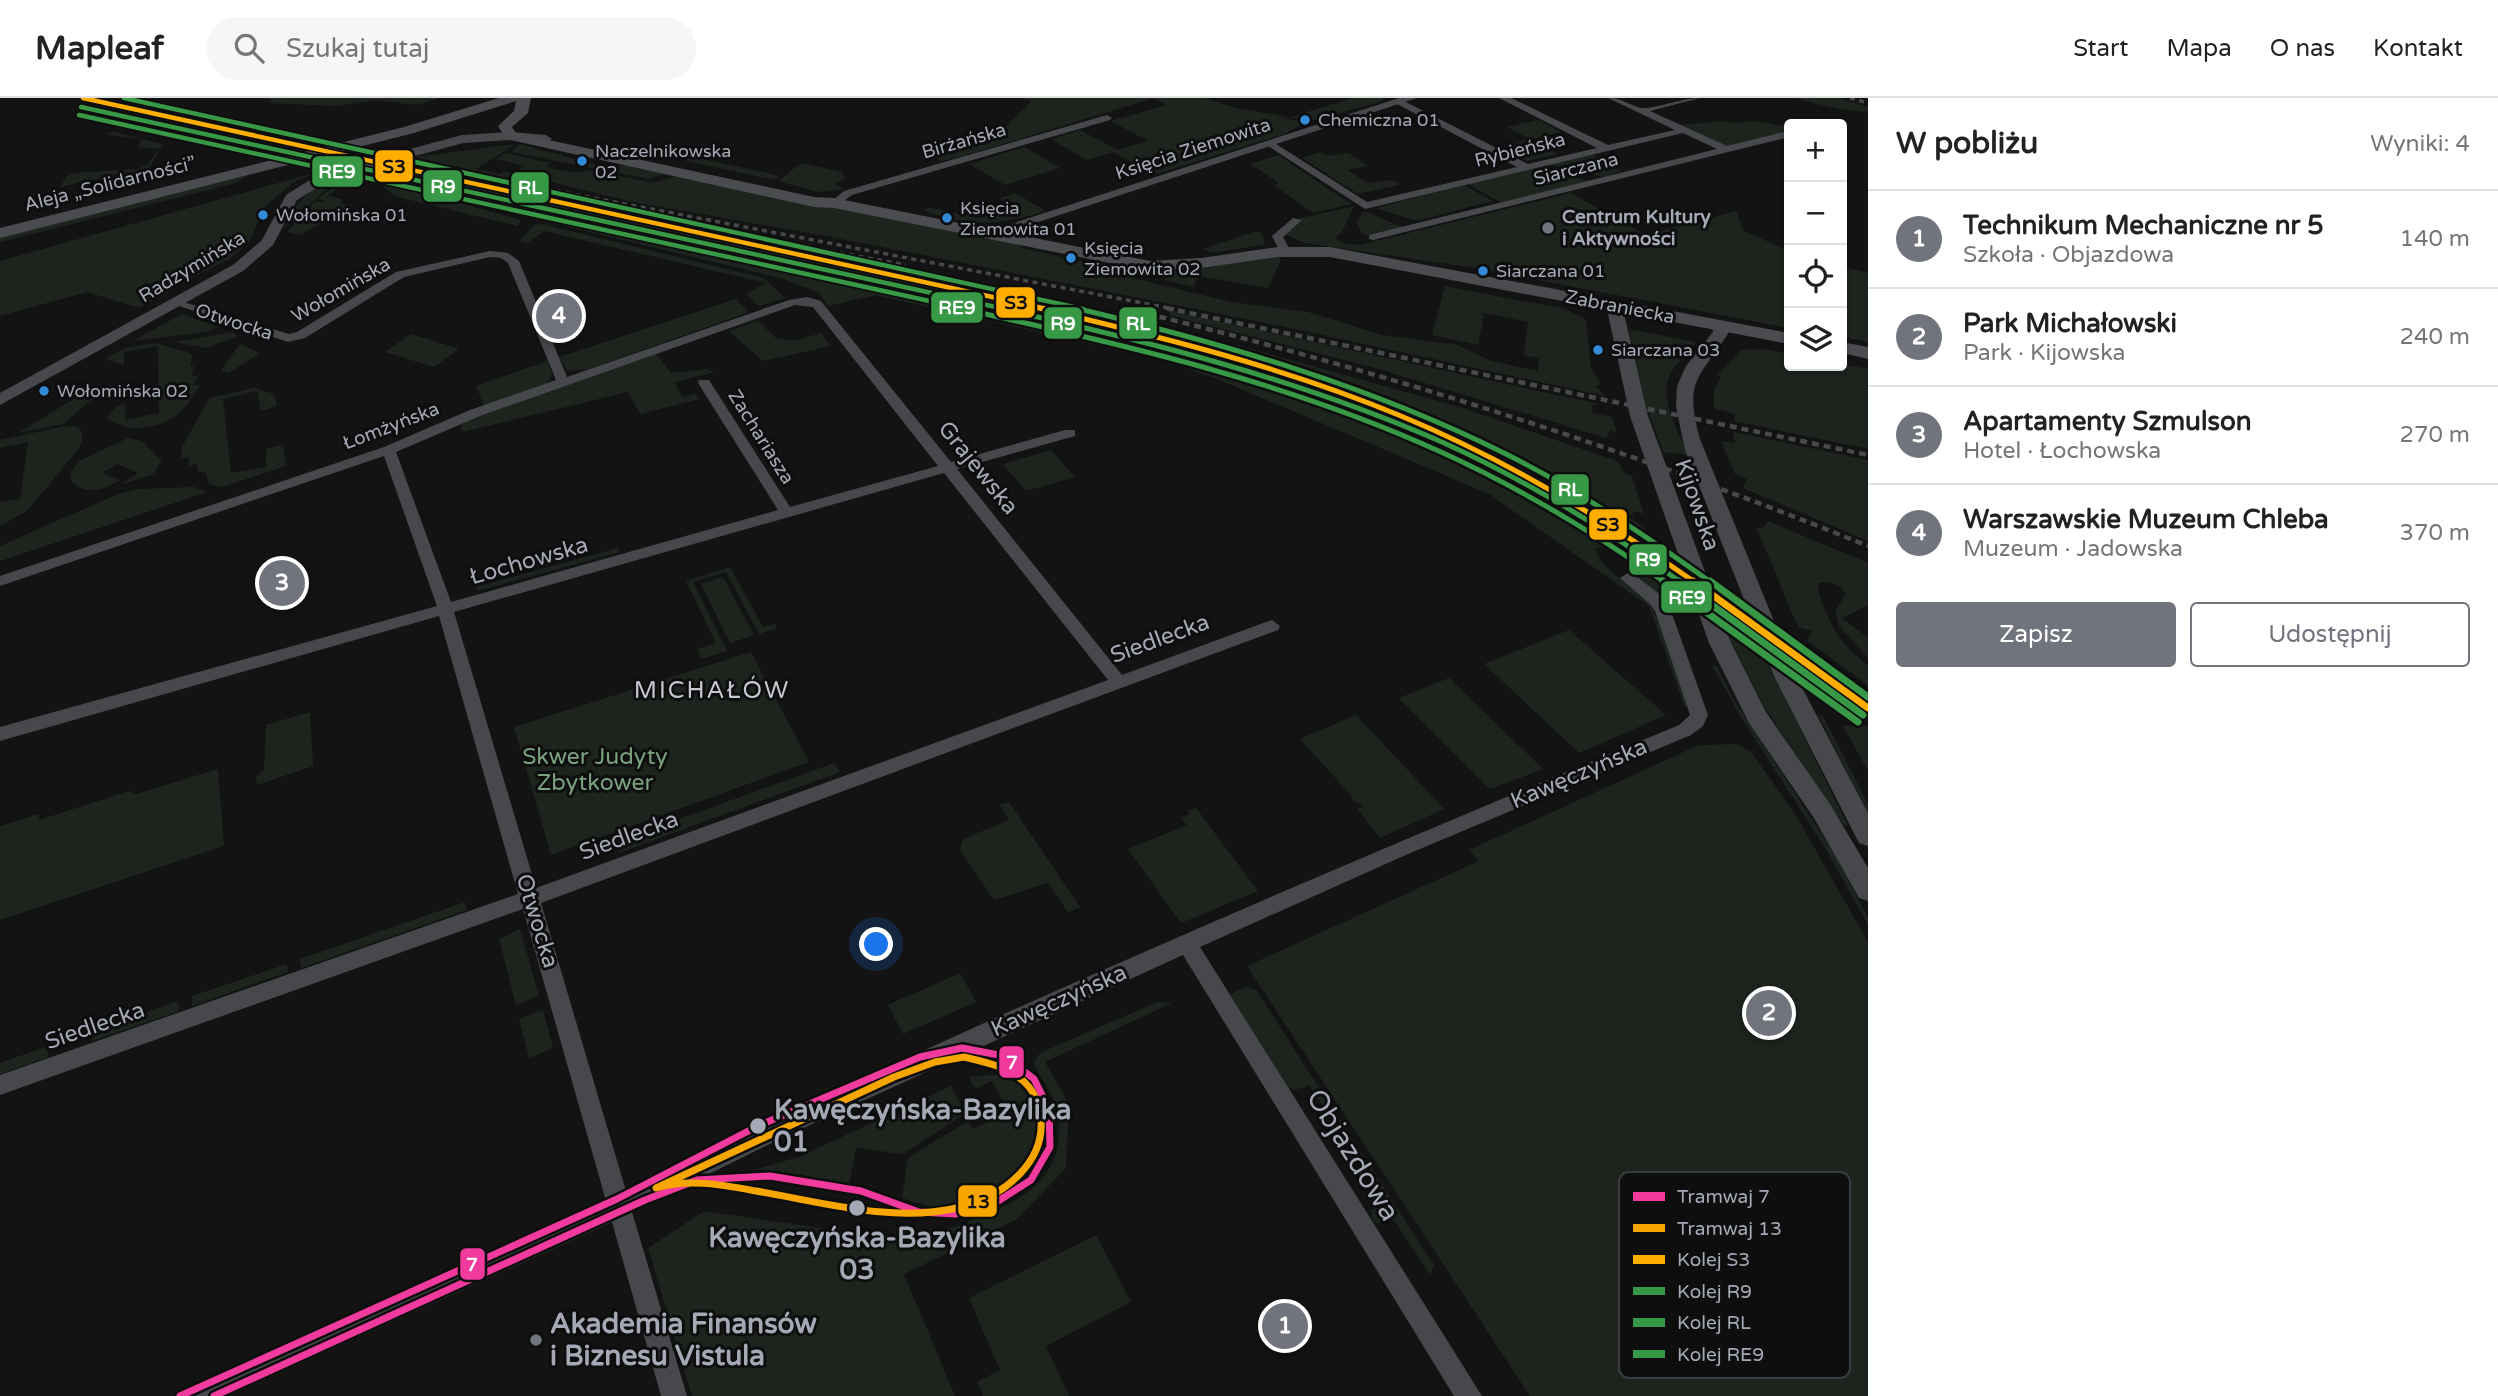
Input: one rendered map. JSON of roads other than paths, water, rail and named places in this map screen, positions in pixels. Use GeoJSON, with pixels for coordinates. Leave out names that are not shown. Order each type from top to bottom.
{"type":"FeatureCollection","features":[{"type":"Feature","properties":{"kind":"main road","name":"Aleja „Solidarności”"},"geometry":{"type":"LineString","coordinates":[[0,221],[340,139],[482,98]]}},
{"type":"Feature","properties":{"kind":"main road","name":"Aleja „Solidarności”"},"geometry":{"type":"LineString","coordinates":[[0,233],[409,130],[513,98]]}},
{"type":"Feature","properties":{"kind":"main road"},"geometry":{"type":"LineString","coordinates":[[834,203],[814,202],[509,130],[524,111],[546,138],[750,180],[834,203],[1149,267],[1178,266],[1284,250]]}},
{"type":"Feature","properties":{"kind":"main road","name":"Zabraniecka"},"geometry":{"type":"LineString","coordinates":[[1284,250],[1345,254],[1784,338]]}},
{"type":"Feature","properties":{"kind":"main road"},"geometry":{"type":"LineString","coordinates":[[1847,349],[1868,353]]}},
{"type":"Feature","properties":{"kind":"street"},"geometry":{"type":"LineString","coordinates":[[1504,98],[1605,148]]}},
{"type":"Feature","properties":{"kind":"street"},"geometry":{"type":"LineString","coordinates":[[1613,98],[1725,149]]}},
{"type":"Feature","properties":{"kind":"street"},"geometry":{"type":"LineString","coordinates":[[1643,110],[1695,98]]}},
{"type":"Feature","properties":{"kind":"street"},"geometry":{"type":"LineString","coordinates":[[1406,100],[1525,167]]}},
{"type":"Feature","properties":{"kind":"street","name":"Księcia Ziemowita"},"geometry":{"type":"LineString","coordinates":[[987,234],[1406,100]]}},
{"type":"Feature","properties":{"kind":"street","name":"Birżańska"},"geometry":{"type":"LineString","coordinates":[[834,203],[848,193],[1107,118]]}},
{"type":"Feature","properties":{"kind":"street","name":"Radzymińska"},"geometry":{"type":"LineString","coordinates":[[0,400],[176,303],[256,254],[268,242],[287,202],[304,187],[359,166],[462,139],[509,130],[546,138]]}},
{"type":"Feature","properties":{"kind":"street","name":"Rybieńska"},"geometry":{"type":"LineString","coordinates":[[1270,144],[1365,206],[1685,130]]}},
{"type":"Feature","properties":{"kind":"street","name":"Siarczana"},"geometry":{"type":"LineString","coordinates":[[1373,237],[1784,135]]}},
{"type":"Feature","properties":{"kind":"street"},"geometry":{"type":"LineString","coordinates":[[1591,151],[1633,172]]}},
{"type":"Feature","properties":{"kind":"street"},"geometry":{"type":"LineString","coordinates":[[1284,250],[1277,236],[1297,220]]}},
{"type":"Feature","properties":{"kind":"street","name":"Wołomińska"},"geometry":{"type":"LineString","coordinates":[[293,338],[400,274],[490,254],[504,255],[513,261],[562,382]]}},
{"type":"Feature","properties":{"kind":"street","name":"Grajewska"},"geometry":{"type":"LineString","coordinates":[[793,302],[807,301],[817,304],[1117,680]]}},
{"type":"Feature","properties":{"kind":"street","name":"Łomżyńska"},"geometry":{"type":"LineString","coordinates":[[0,581],[389,450],[475,413],[793,302]]}},
{"type":"Feature","properties":{"kind":"street","name":"Otwocka"},"geometry":{"type":"LineString","coordinates":[[176,303],[253,329],[293,338]]}},
{"type":"Feature","properties":{"kind":"street","name":"Kijowska"},"geometry":{"type":"LineString","coordinates":[[1614,305],[1633,395],[1698,589],[1720,643],[1758,717],[1822,811],[1868,890]]}},
{"type":"Feature","properties":{"kind":"street","name":"Kijowska"},"geometry":{"type":"LineString","coordinates":[[1719,325],[1721,332],[1692,368],[1683,393],[1684,415],[1786,678],[1868,836]]}},
{"type":"Feature","properties":{"kind":"street","name":"Zachariasza"},"geometry":{"type":"LineString","coordinates":[[704,383],[786,512]]}},
{"type":"Feature","properties":{"kind":"street","name":"Łochowska"},"geometry":{"type":"LineString","coordinates":[[0,734],[1070,433]]}},
{"type":"Feature","properties":{"kind":"street","name":"Otwocka"},"geometry":{"type":"LineString","coordinates":[[389,450],[446,608],[674,1396]]}},
{"type":"Feature","properties":{"kind":"street","name":"Kawęczyńska"},"geometry":{"type":"LineString","coordinates":[[199,1396],[618,1207],[782,1126],[1401,849],[1685,730],[1697,722],[1699,715],[1664,611],[1656,600],[1628,578]]}},
{"type":"Feature","properties":{"kind":"street","name":"Siedlecka"},"geometry":{"type":"LineString","coordinates":[[0,1085],[530,898],[1272,625]]}},
{"type":"Feature","properties":{"kind":"street","name":"Objazdowa"},"geometry":{"type":"LineString","coordinates":[[1188,945],[1469,1396]]}},
{"type":"Feature","properties":{"kind":"railway"},"geometry":{"type":"LineString","coordinates":[[1850,98],[1868,103]]}},
{"type":"Feature","properties":{"kind":"railway"},"geometry":{"type":"LineString","coordinates":[[510,182],[1174,309]]}},
{"type":"Feature","properties":{"kind":"railway"},"geometry":{"type":"LineString","coordinates":[[737,234],[906,265]]}},
{"type":"Feature","properties":{"kind":"railway"},"geometry":{"type":"LineString","coordinates":[[986,291],[1082,309]]}},
{"type":"Feature","properties":{"kind":"railway"},"geometry":{"type":"LineString","coordinates":[[1073,308],[1147,322]]}},
{"type":"Feature","properties":{"kind":"railway"},"geometry":{"type":"LineString","coordinates":[[1166,308],[1868,455]]}},
{"type":"Feature","properties":{"kind":"railway"},"geometry":{"type":"LineString","coordinates":[[1136,311],[1322,360],[1506,415],[1688,477],[1868,546]]}},
{"type":"Feature","properties":{"kind":"tram line","name":"7"},"geometry":{"type":"LineString","coordinates":[[180,1396],[617,1199],[758,1126],[920,1057],[962,1048],[1004,1056],[1034,1079],[1049,1109],[1050,1147],[1031,1180],[995,1203],[956,1214],[919,1212],[861,1191],[770,1176],[697,1180],[645,1200],[214,1396]]}},
{"type":"Feature","properties":{"kind":"tram line","name":"13"},"geometry":{"type":"LineString","coordinates":[[964,1057],[1000,1066],[1025,1082],[1039,1103],[1043,1126],[1037,1151],[1021,1174],[996,1193],[962,1207],[911,1212],[852,1207],[709,1184],[675,1183],[656,1188],[894,1077],[921,1066],[964,1057]]}},
{"type":"Feature","properties":{"kind":"rail line","name":"S3"},"geometry":{"type":"LineString","coordinates":[[83,98],[1032,306],[1192,346],[1298,378],[1350,396],[1451,438],[1561,496],[1666,562],[1868,708]]}},
{"type":"Feature","properties":{"kind":"rail line","name":"RL"},"geometry":{"type":"LineString","coordinates":[[124,98],[1034,298],[1194,338],[1299,369],[1452,428],[1562,485],[1667,551],[1868,697]]}},
{"type":"Feature","properties":{"kind":"rail line","name":"R9"},"geometry":{"type":"LineString","coordinates":[[81,107],[1030,315],[1189,354],[1344,403],[1445,444],[1556,502],[1661,568],[1863,715]]}},
{"type":"Feature","properties":{"kind":"rail line","name":"RE9"},"geometry":{"type":"LineString","coordinates":[[79,115],[1028,323],[1186,362],[1341,411],[1441,452],[1497,479],[1551,510],[1656,576],[1858,722]]}},
{"type":"Feature","properties":{"kind":"place","name":"Chemiczna 01"},"geometry":{"type":"Point","coordinates":[1305,120]}},
{"type":"Feature","properties":{"kind":"place","name":"Naczelnikowska 02"},"geometry":{"type":"Point","coordinates":[582,161]}},
{"type":"Feature","properties":{"kind":"place","name":"Wołomińska 01"},"geometry":{"type":"Point","coordinates":[263,215]}},
{"type":"Feature","properties":{"kind":"place","name":"Księcia Ziemowita 01"},"geometry":{"type":"Point","coordinates":[947,218]}},
{"type":"Feature","properties":{"kind":"place","name":"Centrum Kultury i Aktywności"},"geometry":{"type":"Point","coordinates":[1548,228]}},
{"type":"Feature","properties":{"kind":"place","name":"Księcia Ziemowita 02"},"geometry":{"type":"Point","coordinates":[1071,258]}},
{"type":"Feature","properties":{"kind":"place","name":"Siarczana 01"},"geometry":{"type":"Point","coordinates":[1483,271]}},
{"type":"Feature","properties":{"kind":"place","name":"Warszawskie Muzeum Chleba"},"geometry":{"type":"Point","coordinates":[559,316]}},
{"type":"Feature","properties":{"kind":"place","name":"Siarczana 03"},"geometry":{"type":"Point","coordinates":[1598,350]}},
{"type":"Feature","properties":{"kind":"place","name":"Wołomińska 02"},"geometry":{"type":"Point","coordinates":[44,391]}},
{"type":"Feature","properties":{"kind":"place","name":"Apartamenty Szmulson"},"geometry":{"type":"Point","coordinates":[282,583]}},
{"type":"Feature","properties":{"kind":"place","name":"Park Michałowski"},"geometry":{"type":"Point","coordinates":[1769,1013]}},
{"type":"Feature","properties":{"kind":"place","name":"Kawęczyńska-Bazylika 01"},"geometry":{"type":"Point","coordinates":[758,1126]}},
{"type":"Feature","properties":{"kind":"place","name":"Kawęczyńska-Bazylika 03"},"geometry":{"type":"Point","coordinates":[857,1208]}},
{"type":"Feature","properties":{"kind":"place","name":"Technikum Mechaniczne nr 5"},"geometry":{"type":"Point","coordinates":[1285,1326]}},
{"type":"Feature","properties":{"kind":"place","name":"Akademia Finansów i Biznesu Vistula"},"geometry":{"type":"Point","coordinates":[536,1340]}},
{"type":"Feature","properties":{"kind":"district","name":"MICHAŁÓW"},"geometry":{"type":"Point","coordinates":[712,690]}},
{"type":"Feature","properties":{"kind":"park label","name":"Skwer Judyty Zbytkower"},"geometry":{"type":"Point","coordinates":[595,770]}}]}
